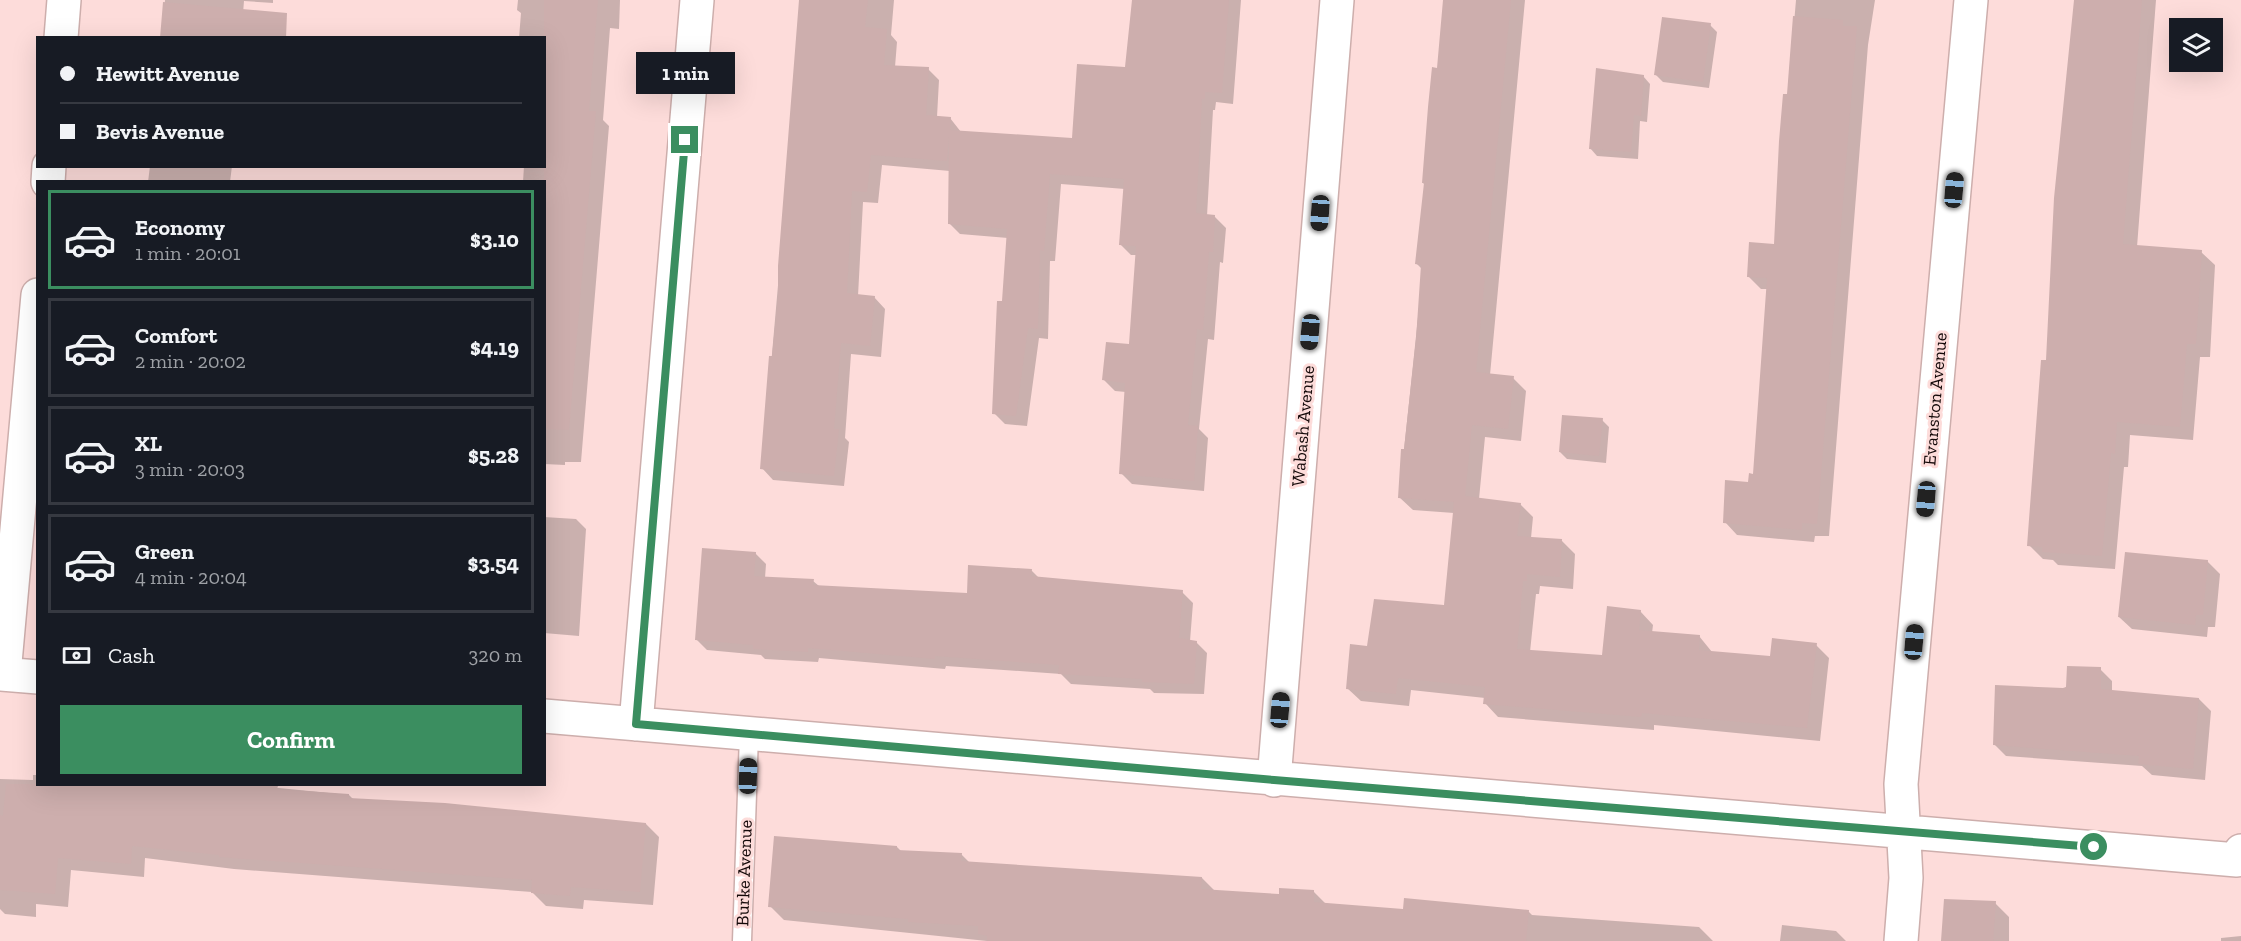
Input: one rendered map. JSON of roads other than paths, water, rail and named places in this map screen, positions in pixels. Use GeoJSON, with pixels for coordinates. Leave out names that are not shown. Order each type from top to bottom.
{"type":"FeatureCollection","features":[{"type":"Feature","properties":{"kind":"street"},"geometry":{"type":"LineString","coordinates":[[61,36],[64,0]]}},
{"type":"Feature","properties":{"kind":"street"},"geometry":{"type":"LineString","coordinates":[[636,724],[697,0]]}},
{"type":"Feature","properties":{"kind":"street","name":"Wabash Avenue"},"geometry":{"type":"LineString","coordinates":[[1274,780],[1337,0]]}},
{"type":"Feature","properties":{"kind":"street","name":"Evanston Avenue"},"geometry":{"type":"LineString","coordinates":[[1901,941],[1906,878],[1901,784],[1971,0]]}},
{"type":"Feature","properties":{"kind":"street"},"geometry":{"type":"LineString","coordinates":[[36,317],[2,674],[36,677]]}},
{"type":"Feature","properties":{"kind":"street"},"geometry":{"type":"LineString","coordinates":[[546,716],[1274,780],[2239,855]]}},
{"type":"Feature","properties":{"kind":"lane","name":"Burke Avenue"},"geometry":{"type":"LineString","coordinates":[[742,941],[750,734]]}}]}
